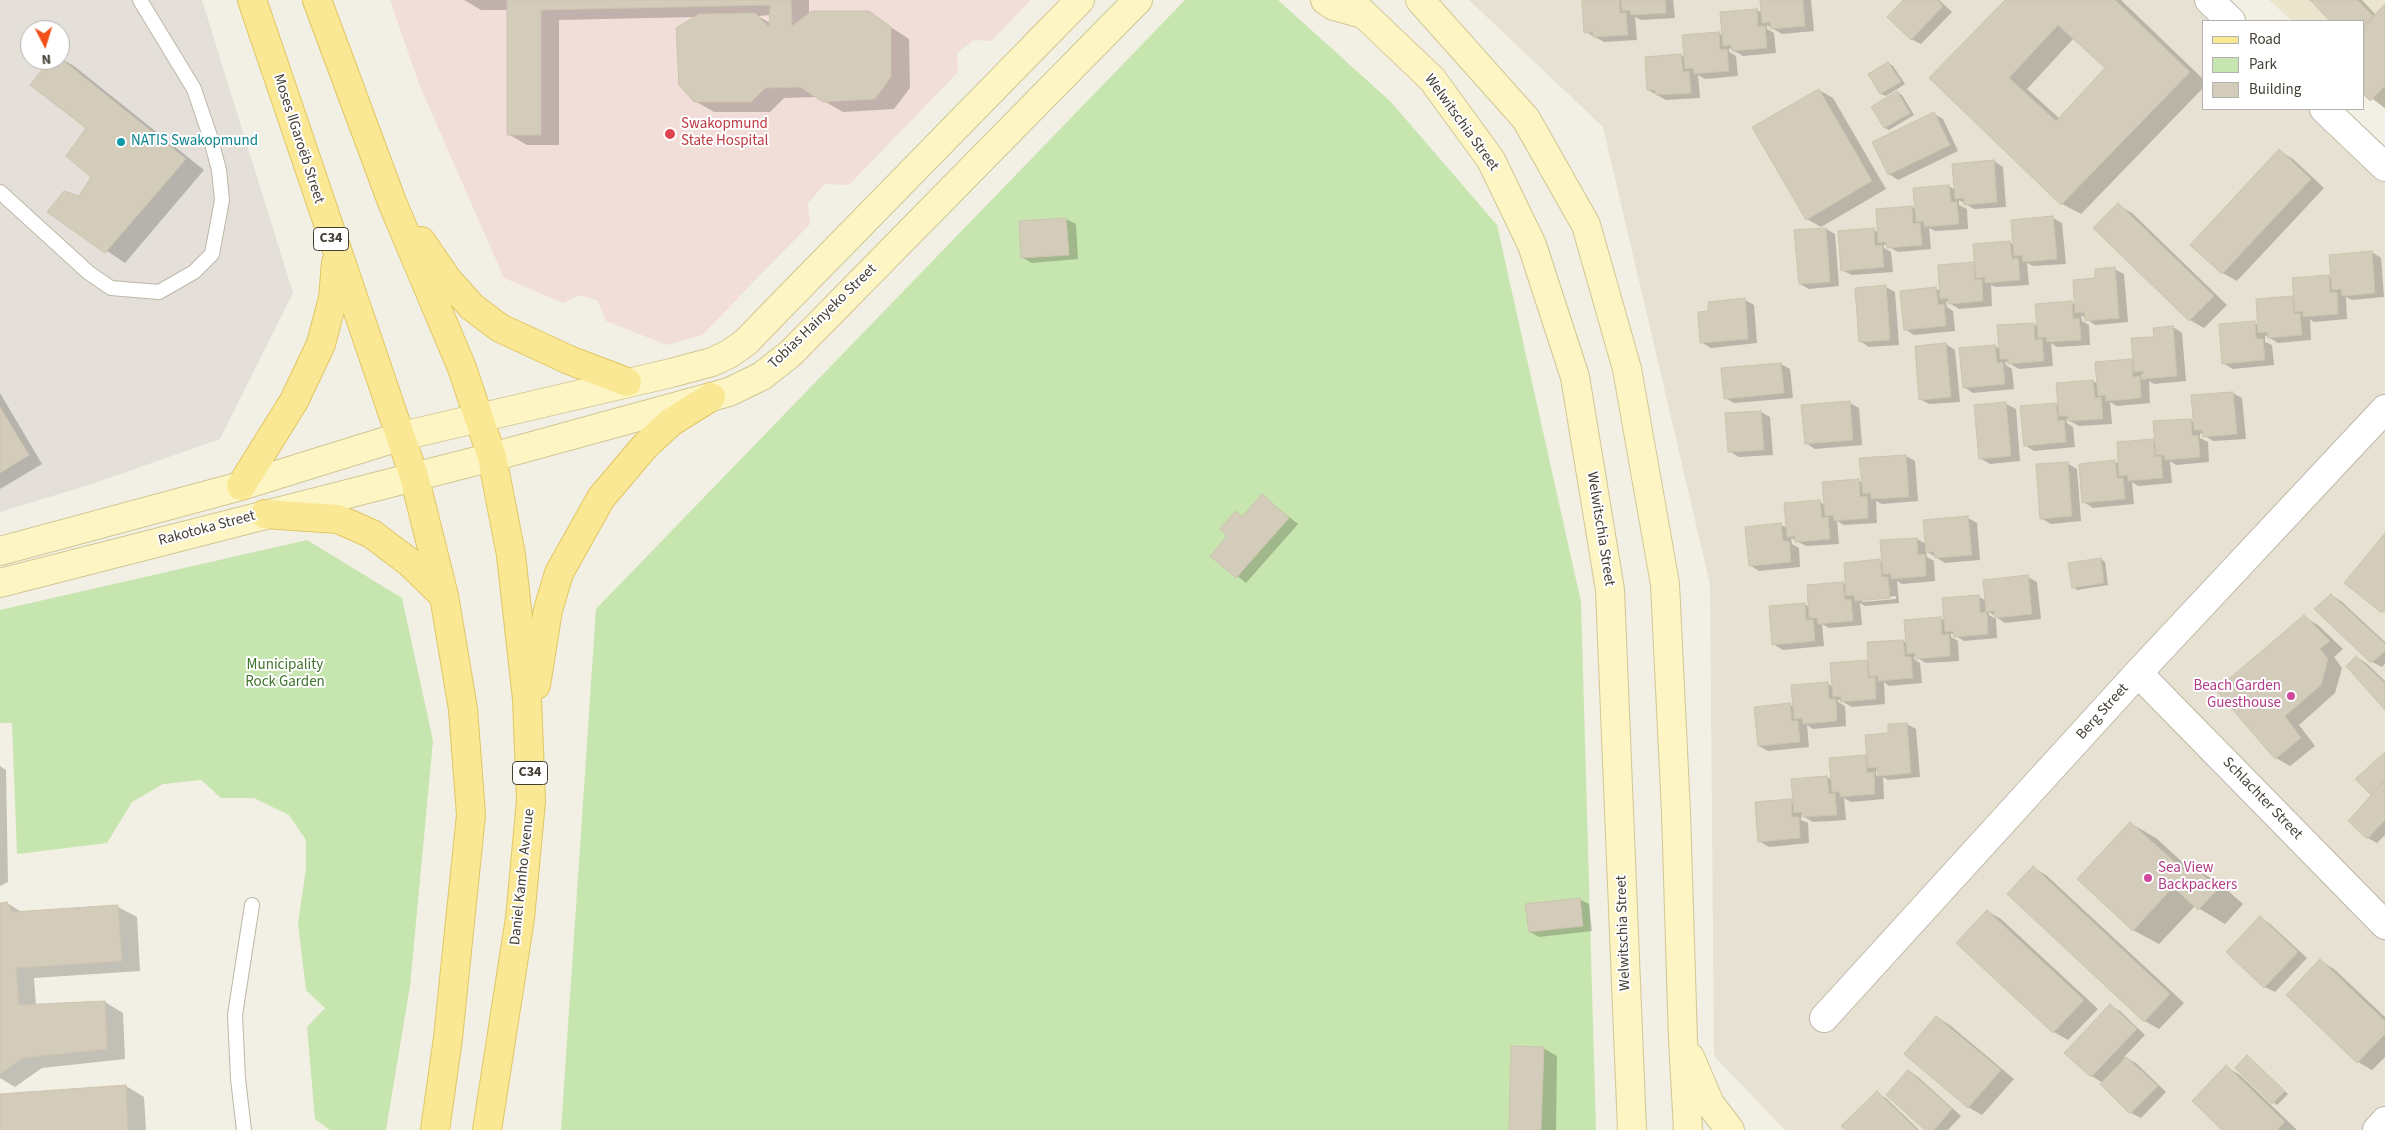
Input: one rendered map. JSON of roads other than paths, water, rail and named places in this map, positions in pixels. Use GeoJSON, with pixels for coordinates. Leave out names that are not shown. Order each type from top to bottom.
{"type":"FeatureCollection","features":[{"type":"Feature","properties":{"kind":"main road","name":"Moses ǁGaroëb Street"},"geometry":{"type":"LineString","coordinates":[[252,0],[337,256],[402,436],[414,476]]}},
{"type":"Feature","properties":{"kind":"main road","name":"C34"},"geometry":{"type":"LineString","coordinates":[[317,0],[392,202],[462,368],[478,418]]}},
{"type":"Feature","properties":{"kind":"main road"},"geometry":{"type":"LineString","coordinates":[[392,202],[447,279],[472,307],[500,328],[569,360],[627,382]]}},
{"type":"Feature","properties":{"kind":"main road"},"geometry":{"type":"LineString","coordinates":[[241,486],[294,401],[321,344],[333,298],[337,256]]}},
{"type":"Feature","properties":{"kind":"main road"},"geometry":{"type":"LineString","coordinates":[[530,736],[541,645],[548,610],[559,574],[600,498],[644,446],[671,422],[711,397]]}},
{"type":"Feature","properties":{"kind":"main road","name":"Daniel Kamho Avenue"},"geometry":{"type":"LineString","coordinates":[[478,418],[492,457],[511,555],[530,736],[531,801],[520,918],[487,1130]]}},
{"type":"Feature","properties":{"kind":"main road","name":"C34"},"geometry":{"type":"LineString","coordinates":[[414,476],[444,596],[463,709],[471,815],[448,1038],[435,1130]]}},
{"type":"Feature","properties":{"kind":"main road"},"geometry":{"type":"LineString","coordinates":[[265,514],[338,519],[372,534],[409,562],[444,596]]}},
{"type":"Feature","properties":{"kind":"street"},"geometry":{"type":"LineString","coordinates":[[0,551],[241,486],[402,436],[712,362],[746,342],[1080,0]]}},
{"type":"Feature","properties":{"kind":"street","name":"Tobias Hainyeko Street"},"geometry":{"type":"LineString","coordinates":[[414,476],[492,457],[729,392],[762,376],[790,353],[1138,0]]}},
{"type":"Feature","properties":{"kind":"street"},"geometry":{"type":"LineString","coordinates":[[1325,0],[1334,6],[1356,7]]}},
{"type":"Feature","properties":{"kind":"street"},"geometry":{"type":"LineString","coordinates":[[1420,0],[1526,119],[1577,209],[1586,226],[1627,369],[1665,584],[1676,813],[1682,1040],[1688,1130]]}},
{"type":"Feature","properties":{"kind":"street"},"geometry":{"type":"LineString","coordinates":[[2209,0],[2230,20]]}},
{"type":"Feature","properties":{"kind":"street","name":"Welwitschia Street"},"geometry":{"type":"LineString","coordinates":[[1356,7],[1432,79],[1491,160],[1532,246],[1575,377],[1610,590],[1632,1130]]}},
{"type":"Feature","properties":{"kind":"street"},"geometry":{"type":"LineString","coordinates":[[2325,110],[2385,167]]}},
{"type":"Feature","properties":{"kind":"street","name":"Berg Street"},"geometry":{"type":"LineString","coordinates":[[1824,1018],[2138,673],[2385,409]]}},
{"type":"Feature","properties":{"kind":"street","name":"Rakotoka Street"},"geometry":{"type":"LineString","coordinates":[[0,583],[414,476]]}},
{"type":"Feature","properties":{"kind":"street","name":"Schlachter Street"},"geometry":{"type":"LineString","coordinates":[[2138,673],[2385,925]]}},
{"type":"Feature","properties":{"kind":"street"},"geometry":{"type":"LineString","coordinates":[[1682,1040],[1710,1104],[1730,1130]]}},
{"type":"Feature","properties":{"kind":"street"},"geometry":{"type":"LineString","coordinates":[[2377,1130],[2385,1121]]}},
{"type":"Feature","properties":{"kind":"lane"},"geometry":{"type":"LineString","coordinates":[[0,192],[89,273],[111,288],[159,292],[194,272],[212,254],[222,200],[219,170],[210,136],[194,89],[140,0]]}},
{"type":"Feature","properties":{"kind":"lane"},"geometry":{"type":"LineString","coordinates":[[244,1130],[238,1079],[235,1015],[252,905]]}},
{"type":"Feature","properties":{"kind":"place","name":"Swakopmund State Hospital"},"geometry":{"type":"Point","coordinates":[670,134]}},
{"type":"Feature","properties":{"kind":"place","name":"NATIS Swakopmund"},"geometry":{"type":"Point","coordinates":[121,142]}},
{"type":"Feature","properties":{"kind":"place","name":"Beach Garden Guesthouse"},"geometry":{"type":"Point","coordinates":[2291,696]}},
{"type":"Feature","properties":{"kind":"place","name":"Sea View Backpackers"},"geometry":{"type":"Point","coordinates":[2148,878]}},
{"type":"Feature","properties":{"kind":"park label","name":"Municipality Rock Garden"},"geometry":{"type":"Point","coordinates":[285,674]}}]}
